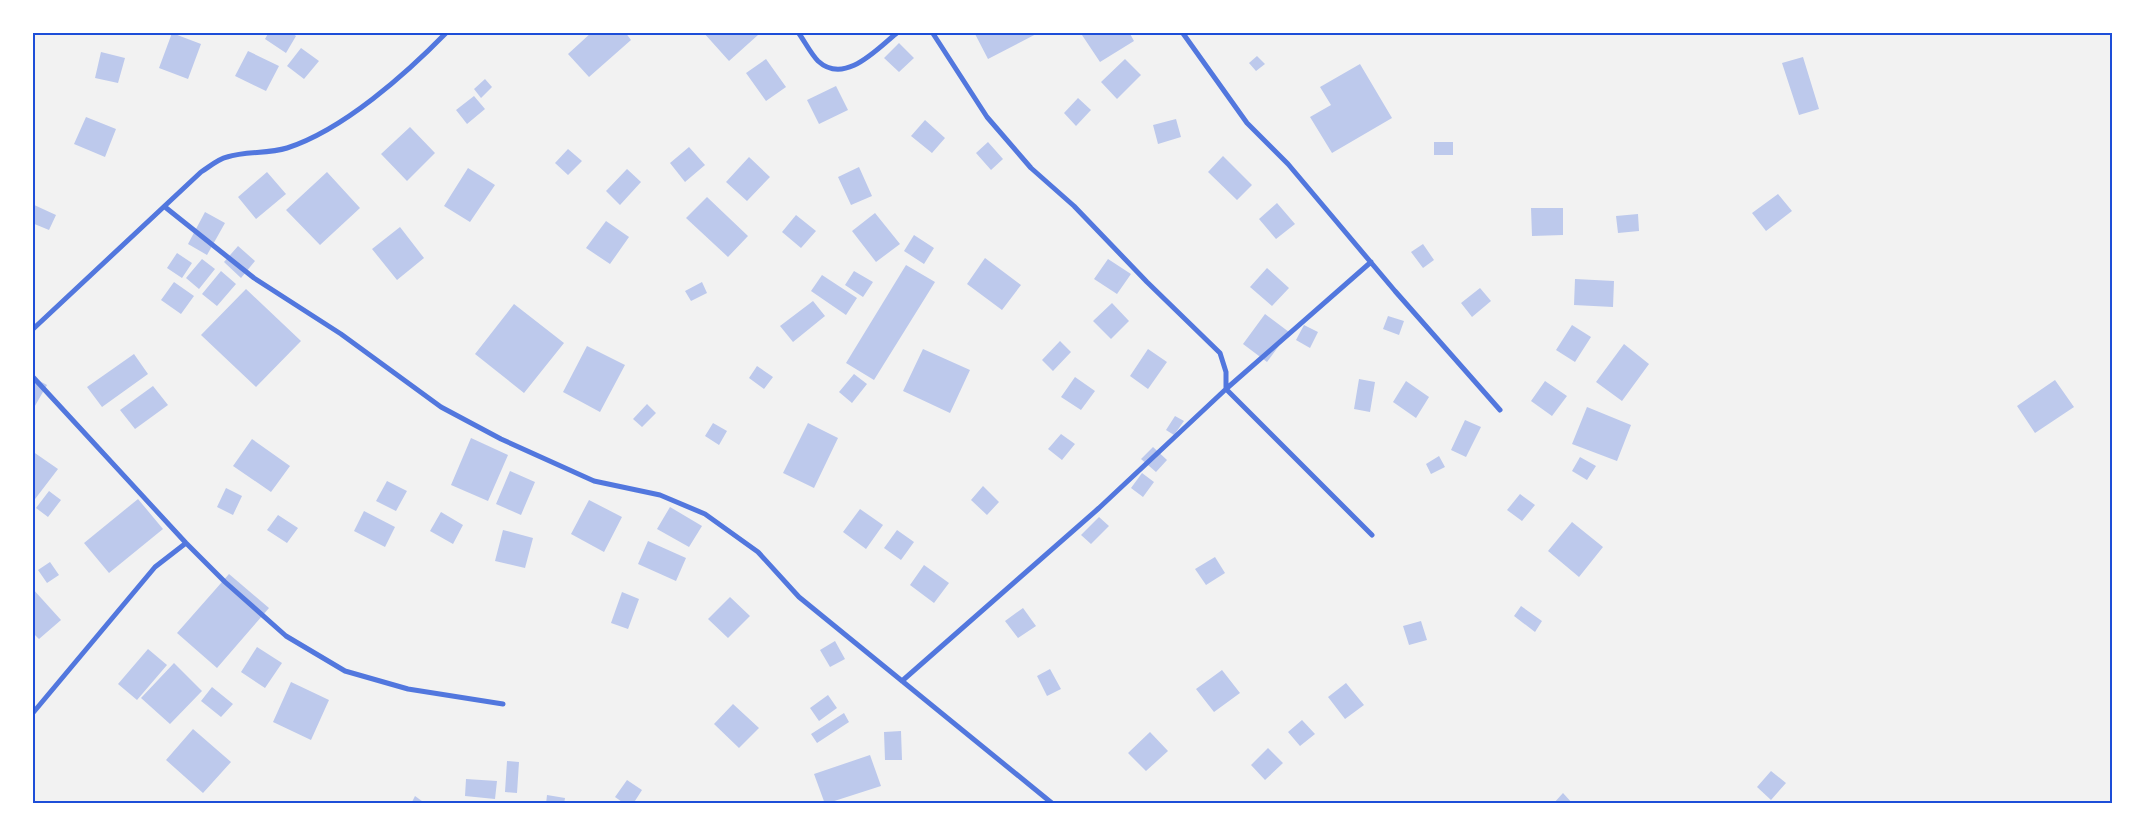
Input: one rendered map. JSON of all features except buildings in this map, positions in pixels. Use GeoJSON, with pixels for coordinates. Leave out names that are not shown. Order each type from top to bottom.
{"type":"FeatureCollection","features":[{"type":"Feature","properties":{"kind":"street"},"geometry":{"type":"LineString","coordinates":[[32,330],[201,172],[226,157],[286,149],[316,137],[352,114],[421,58],[447,32]]}},
{"type":"Feature","properties":{"kind":"street"},"geometry":{"type":"LineString","coordinates":[[798,32],[819,62],[834,69],[846,69],[858,65],[898,32]]}},
{"type":"Feature","properties":{"kind":"street"},"geometry":{"type":"LineString","coordinates":[[932,32],[986,117],[1031,168],[1074,206],[1147,282],[1220,353],[1226,372],[1226,389],[1372,536]]}},
{"type":"Feature","properties":{"kind":"street"},"geometry":{"type":"LineString","coordinates":[[1182,32],[1247,123],[1288,164],[1370,262],[1500,410]]}},
{"type":"Feature","properties":{"kind":"street"},"geometry":{"type":"LineString","coordinates":[[165,207],[254,278],[340,334],[441,407],[501,439],[594,481],[660,495],[705,514],[758,552],[800,596],[1053,804]]}},
{"type":"Feature","properties":{"kind":"street"},"geometry":{"type":"LineString","coordinates":[[902,681],[1099,508],[1226,389],[1370,262]]}},
{"type":"Feature","properties":{"kind":"street"},"geometry":{"type":"LineString","coordinates":[[32,376],[186,543],[225,582],[286,636],[345,671],[408,690],[504,704]]}},
{"type":"Feature","properties":{"kind":"street"},"geometry":{"type":"LineString","coordinates":[[32,714],[154,567],[186,543]]}}]}
